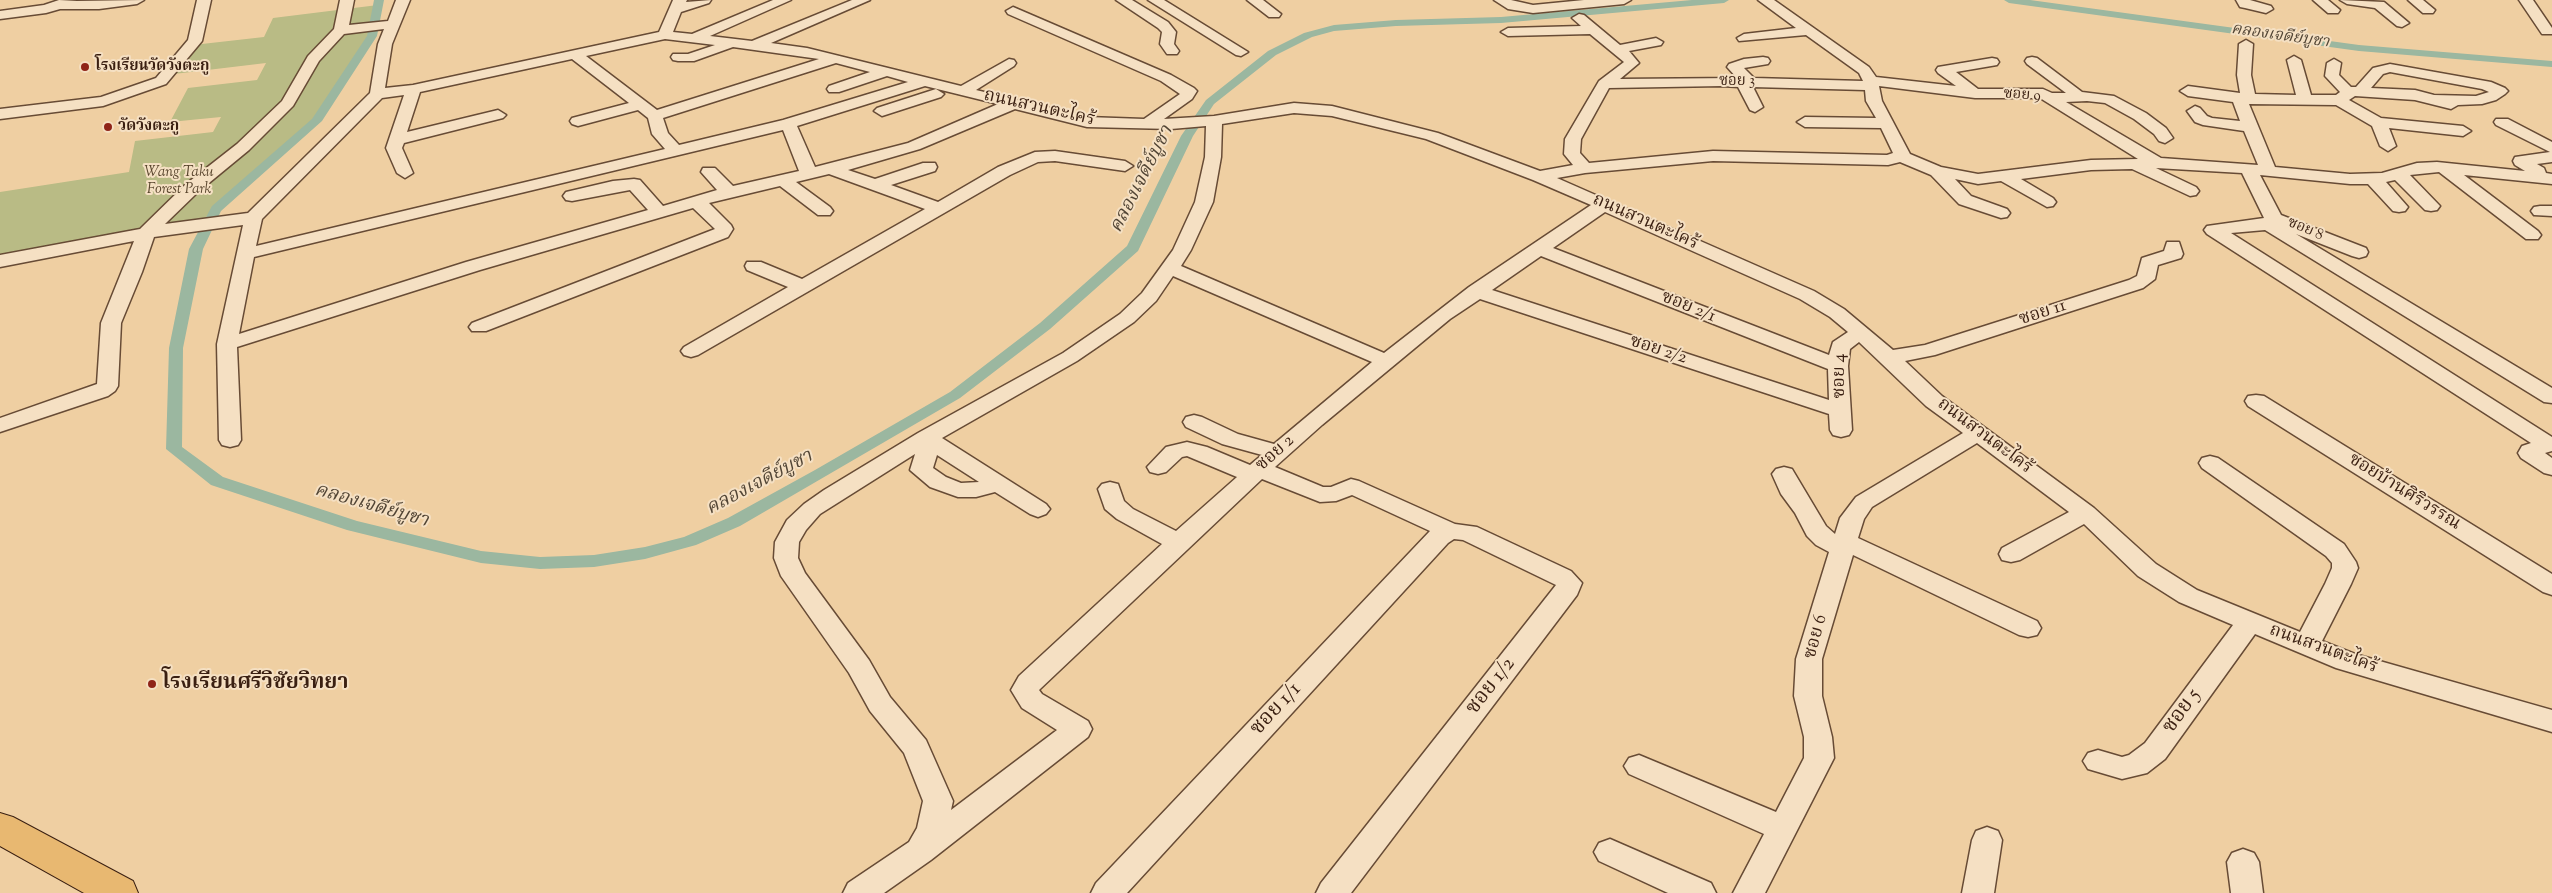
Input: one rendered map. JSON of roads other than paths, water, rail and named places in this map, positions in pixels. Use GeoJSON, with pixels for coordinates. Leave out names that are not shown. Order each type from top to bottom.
{"type":"FeatureCollection","features":[{"type":"Feature","properties":{"kind":"highway"},"geometry":{"type":"LineString","coordinates":[[0,828],[119,893]]}},
{"type":"Feature","properties":{"kind":"street"},"geometry":{"type":"LineString","coordinates":[[0,15],[46,9],[66,3],[99,5],[137,0]]}},
{"type":"Feature","properties":{"kind":"street"},"geometry":{"type":"LineString","coordinates":[[0,114],[103,100],[161,81],[195,41],[204,0]]}},
{"type":"Feature","properties":{"kind":"street"},"geometry":{"type":"LineString","coordinates":[[0,425],[100,391],[107,386],[111,323],[133,272],[154,231],[192,188],[243,146],[288,103],[313,59],[340,30],[347,0]]}},
{"type":"Feature","properties":{"kind":"street"},"geometry":{"type":"LineString","coordinates":[[377,94],[382,56],[390,25],[403,0]]}},
{"type":"Feature","properties":{"kind":"street"},"geometry":{"type":"LineString","coordinates":[[0,261],[154,231],[245,219],[377,94],[413,89],[665,35],[678,5],[704,0]]}},
{"type":"Feature","properties":{"kind":"street"},"geometry":{"type":"LineString","coordinates":[[691,39],[784,0]]}},
{"type":"Feature","properties":{"kind":"street"},"geometry":{"type":"LineString","coordinates":[[752,46],[862,0]]}},
{"type":"Feature","properties":{"kind":"street"},"geometry":{"type":"LineString","coordinates":[[1125,1],[1144,0]]}},
{"type":"Feature","properties":{"kind":"street"},"geometry":{"type":"LineString","coordinates":[[1155,0],[1241,52]]}},
{"type":"Feature","properties":{"kind":"street"},"geometry":{"type":"LineString","coordinates":[[1254,0],[1274,14]]}},
{"type":"Feature","properties":{"kind":"street"},"geometry":{"type":"LineString","coordinates":[[1501,0],[1513,6],[1533,9],[1624,0]]}},
{"type":"Feature","properties":{"kind":"street"},"geometry":{"type":"LineString","coordinates":[[2243,0],[2245,4],[2266,9]]}},
{"type":"Feature","properties":{"kind":"street"},"geometry":{"type":"LineString","coordinates":[[2320,0],[2333,10]]}},
{"type":"Feature","properties":{"kind":"street"},"geometry":{"type":"LineString","coordinates":[[2347,0],[2379,5],[2402,23]]}},
{"type":"Feature","properties":{"kind":"street"},"geometry":{"type":"LineString","coordinates":[[2415,0],[2428,10]]}},
{"type":"Feature","properties":{"kind":"street"},"geometry":{"type":"LineString","coordinates":[[2526,0],[2547,31]]}},
{"type":"Feature","properties":{"kind":"street"},"geometry":{"type":"LineString","coordinates":[[1125,1],[1163,25],[1169,32],[1167,44],[1172,51]]}},
{"type":"Feature","properties":{"kind":"street"},"geometry":{"type":"LineString","coordinates":[[1766,1],[1864,70],[1874,101],[1902,150],[1901,156]]}},
{"type":"Feature","properties":{"kind":"street"},"geometry":{"type":"LineString","coordinates":[[42,27],[46,9]]}},
{"type":"Feature","properties":{"kind":"street"},"geometry":{"type":"LineString","coordinates":[[1013,11],[1166,78],[1189,91],[1187,96],[1147,124]]}},
{"type":"Feature","properties":{"kind":"street"},"geometry":{"type":"LineString","coordinates":[[2535,13],[2552,16]]}},
{"type":"Feature","properties":{"kind":"street"},"geometry":{"type":"LineString","coordinates":[[1578,18],[1619,49],[1632,63],[1604,84],[1594,99],[1571,147],[1572,154],[1585,168]]}},
{"type":"Feature","properties":{"kind":"street"},"geometry":{"type":"LineString","coordinates":[[340,30],[390,25]]}},
{"type":"Feature","properties":{"kind":"street"},"geometry":{"type":"LineString","coordinates":[[1508,32],[1594,30]]}},
{"type":"Feature","properties":{"kind":"street"},"geometry":{"type":"LineString","coordinates":[[1744,38],[1809,31]]}},
{"type":"Feature","properties":{"kind":"street","name":"ถนนสวนตะไคร้"},"geometry":{"type":"LineString","coordinates":[[665,35],[730,45],[807,52],[1087,122],[1147,124],[1208,122],[1294,108],[1332,111],[1432,136],[1539,176],[1807,295],[1837,313],[1889,357],[1934,401],[1976,434],[2086,513],[2147,570],[2188,596],[2306,646],[2364,666],[2552,721]]}},
{"type":"Feature","properties":{"kind":"street"},"geometry":{"type":"LineString","coordinates":[[1619,49],[1656,42]]}},
{"type":"Feature","properties":{"kind":"street"},"geometry":{"type":"LineString","coordinates":[[2246,44],[2244,98],[2250,127],[2268,170]]}},
{"type":"Feature","properties":{"kind":"street"},"geometry":{"type":"LineString","coordinates":[[678,57],[689,58],[730,45]]}},
{"type":"Feature","properties":{"kind":"street"},"geometry":{"type":"LineString","coordinates":[[576,55],[655,116],[660,134],[676,151]]}},
{"type":"Feature","properties":{"kind":"street"},"geometry":{"type":"LineString","coordinates":[[655,116],[836,59]]}},
{"type":"Feature","properties":{"kind":"street"},"geometry":{"type":"LineString","coordinates":[[2294,60],[2305,100]]}},
{"type":"Feature","properties":{"kind":"street"},"geometry":{"type":"LineString","coordinates":[[1755,107],[1746,82],[1734,67],[1744,63],[1763,61]]}},
{"type":"Feature","properties":{"kind":"street"},"geometry":{"type":"LineString","coordinates":[[2032,61],[2075,92],[2046,96]]}},
{"type":"Feature","properties":{"kind":"street"},"geometry":{"type":"LineString","coordinates":[[1975,93],[1943,70],[1992,62]]}},
{"type":"Feature","properties":{"kind":"street"},"geometry":{"type":"LineString","coordinates":[[882,111],[958,90],[1009,63]]}},
{"type":"Feature","properties":{"kind":"street"},"geometry":{"type":"LineString","coordinates":[[2334,63],[2332,76],[2378,122],[2382,127],[2388,146]]}},
{"type":"Feature","properties":{"kind":"street"},"geometry":{"type":"LineString","coordinates":[[2188,92],[2244,98],[2305,100],[2348,94],[2477,101],[2491,97],[2500,91],[2486,85],[2390,68],[2378,71],[2348,94]]}},
{"type":"Feature","properties":{"kind":"street"},"geometry":{"type":"LineString","coordinates":[[834,88],[886,72]]}},
{"type":"Feature","properties":{"kind":"street"},"geometry":{"type":"LineString","coordinates":[[244,254],[788,124],[922,82]]}},
{"type":"Feature","properties":{"kind":"street","name":"ซอย 3"},"geometry":{"type":"LineString","coordinates":[[1604,84],[1746,82],[1870,84]]}},
{"type":"Feature","properties":{"kind":"street","name":"ซอย 9"},"geometry":{"type":"LineString","coordinates":[[1870,84],[1975,93],[2046,96],[2157,163]]}},
{"type":"Feature","properties":{"kind":"street"},"geometry":{"type":"LineString","coordinates":[[405,173],[394,148],[394,140],[413,89]]}},
{"type":"Feature","properties":{"kind":"street"},"geometry":{"type":"LineString","coordinates":[[2046,96],[2087,96],[2109,99],[2140,116],[2160,131],[2165,138]]}},
{"type":"Feature","properties":{"kind":"street"},"geometry":{"type":"LineString","coordinates":[[2437,99],[2450,103],[2455,107]]}},
{"type":"Feature","properties":{"kind":"street"},"geometry":{"type":"LineString","coordinates":[[227,344],[473,266],[729,192],[831,169],[914,146],[1015,103]]}},
{"type":"Feature","properties":{"kind":"street"},"geometry":{"type":"LineString","coordinates":[[578,121],[641,106]]}},
{"type":"Feature","properties":{"kind":"street"},"geometry":{"type":"LineString","coordinates":[[2195,111],[2201,119],[2209,122],[2250,127]]}},
{"type":"Feature","properties":{"kind":"street"},"geometry":{"type":"LineString","coordinates":[[394,140],[498,115]]}},
{"type":"Feature","properties":{"kind":"street"},"geometry":{"type":"LineString","coordinates":[[859,893],[920,851],[932,830],[938,801],[916,748],[880,704],[859,667],[794,576],[786,558],[787,542],[796,526],[812,509],[879,466],[1070,357],[1106,334],[1127,318],[1149,297],[1182,250],[1204,202],[1213,157],[1208,122]]}},
{"type":"Feature","properties":{"kind":"street"},"geometry":{"type":"LineString","coordinates":[[1805,122],[1886,123]]}},
{"type":"Feature","properties":{"kind":"street"},"geometry":{"type":"LineString","coordinates":[[2378,122],[2463,131]]}},
{"type":"Feature","properties":{"kind":"street"},"geometry":{"type":"LineString","coordinates":[[2502,122],[2552,148]]}},
{"type":"Feature","properties":{"kind":"street"},"geometry":{"type":"LineString","coordinates":[[788,124],[809,174]]}},
{"type":"Feature","properties":{"kind":"street"},"geometry":{"type":"LineString","coordinates":[[691,351],[938,208],[1004,171],[1035,157],[1055,156],[1125,166]]}},
{"type":"Feature","properties":{"kind":"street"},"geometry":{"type":"LineString","coordinates":[[1539,176],[1585,168],[1713,156],[1888,160],[1901,156],[1937,171],[1978,179],[2091,165],[2157,163],[2373,179],[2417,168],[2443,167],[2550,178]]}},
{"type":"Feature","properties":{"kind":"street"},"geometry":{"type":"LineString","coordinates":[[2550,178],[2521,161],[2552,157]]}},
{"type":"Feature","properties":{"kind":"street"},"geometry":{"type":"LineString","coordinates":[[2136,164],[2190,191]]}},
{"type":"Feature","properties":{"kind":"street"},"geometry":{"type":"LineString","coordinates":[[874,184],[929,167]]}},
{"type":"Feature","properties":{"kind":"street"},"geometry":{"type":"LineString","coordinates":[[2443,167],[2532,235]]}},
{"type":"Feature","properties":{"kind":"street"},"geometry":{"type":"LineString","coordinates":[[831,169],[938,208]]}},
{"type":"Feature","properties":{"kind":"street","name":"ซอย 8"},"geometry":{"type":"LineString","coordinates":[[2248,169],[2270,209],[2271,221],[2359,252]]}},
{"type":"Feature","properties":{"kind":"street"},"geometry":{"type":"LineString","coordinates":[[1937,171],[1965,200],[2001,212]]}},
{"type":"Feature","properties":{"kind":"street"},"geometry":{"type":"LineString","coordinates":[[709,172],[729,192]]}},
{"type":"Feature","properties":{"kind":"street"},"geometry":{"type":"LineString","coordinates":[[2398,173],[2431,206]]}},
{"type":"Feature","properties":{"kind":"street"},"geometry":{"type":"LineString","coordinates":[[2006,177],[2047,202]]}},
{"type":"Feature","properties":{"kind":"street"},"geometry":{"type":"LineString","coordinates":[[782,179],[824,211]]}},
{"type":"Feature","properties":{"kind":"street"},"geometry":{"type":"LineString","coordinates":[[2373,179],[2399,207]]}},
{"type":"Feature","properties":{"kind":"street"},"geometry":{"type":"LineString","coordinates":[[572,196],[613,186],[634,184],[660,213]]}},
{"type":"Feature","properties":{"kind":"street"},"geometry":{"type":"LineString","coordinates":[[479,328],[722,233],[724,229],[722,225],[697,202]]}},
{"type":"Feature","properties":{"kind":"street","name":"ซอย 2"},"geometry":{"type":"LineString","coordinates":[[920,851],[1078,729],[1032,701],[1025,690],[1029,684],[1178,542],[1276,453],[1386,361],[1476,291],[1603,204]]}},
{"type":"Feature","properties":{"kind":"street"},"geometry":{"type":"LineString","coordinates":[[230,440],[227,344],[244,254],[245,219]]}},
{"type":"Feature","properties":{"kind":"street"},"geometry":{"type":"LineString","coordinates":[[2550,444],[2213,230],[2271,221],[2552,397]]}},
{"type":"Feature","properties":{"kind":"street","name":"ซอย 11"},"geometry":{"type":"LineString","coordinates":[[1889,357],[1928,351],[2136,284],[2146,279],[2149,262],[2174,254],[2173,246]]}},
{"type":"Feature","properties":{"kind":"street","name":"ซอย 2/1"},"geometry":{"type":"LineString","coordinates":[[1539,249],[1838,366]]}},
{"type":"Feature","properties":{"kind":"street"},"geometry":{"type":"LineString","coordinates":[[754,266],[803,286]]}},
{"type":"Feature","properties":{"kind":"street"},"geometry":{"type":"LineString","coordinates":[[1170,268],[1386,361]]}},
{"type":"Feature","properties":{"kind":"street","name":"ซอย 2/2"},"geometry":{"type":"LineString","coordinates":[[1476,291],[1841,420]]}},
{"type":"Feature","properties":{"kind":"street","name":"ซอย 4"},"geometry":{"type":"LineString","coordinates":[[1841,420],[1838,366],[1840,346],[1860,333]]}},
{"type":"Feature","properties":{"kind":"street","name":"ซอยบ้านศิริวรรณ"},"geometry":{"type":"LineString","coordinates":[[2256,401],[2552,586]]}},
{"type":"Feature","properties":{"kind":"street"},"geometry":{"type":"LineString","coordinates":[[1194,422],[1230,439],[1263,447],[1276,453]]}},
{"type":"Feature","properties":{"kind":"street","name":"ซอย 6"},"geometry":{"type":"LineString","coordinates":[[1749,893],[1819,758],[1818,737],[1808,696],[1809,659],[1852,518],[1864,502],[1976,434]]}},
{"type":"Feature","properties":{"kind":"street"},"geometry":{"type":"LineString","coordinates":[[921,470],[928,439]]}},
{"type":"Feature","properties":{"kind":"street"},"geometry":{"type":"LineString","coordinates":[[928,439],[1038,509]]}},
{"type":"Feature","properties":{"kind":"street"},"geometry":{"type":"LineString","coordinates":[[2550,444],[2530,451],[2529,454],[2552,468]]}},
{"type":"Feature","properties":{"kind":"street"},"geometry":{"type":"LineString","coordinates":[[1158,467],[1174,452],[1187,449],[1320,495],[1336,494],[1351,486],[1450,531]]}},
{"type":"Feature","properties":{"kind":"street"},"geometry":{"type":"LineString","coordinates":[[2210,463],[2335,550],[2344,562],[2345,568],[2338,584],[2306,646]]}},
{"type":"Feature","properties":{"kind":"street"},"geometry":{"type":"LineString","coordinates":[[879,466],[921,470],[938,482],[958,490],[976,490],[999,484]]}},
{"type":"Feature","properties":{"kind":"street"},"geometry":{"type":"LineString","coordinates":[[1784,474],[1793,494],[1806,510],[1816,530],[1825,539],[2028,628]]}},
{"type":"Feature","properties":{"kind":"street"},"geometry":{"type":"LineString","coordinates":[[1110,489],[1114,504],[1125,514],[1178,542]]}},
{"type":"Feature","properties":{"kind":"street"},"geometry":{"type":"LineString","coordinates":[[2011,554],[2086,513]]}},
{"type":"Feature","properties":{"kind":"street","name":"ซอย 1/1"},"geometry":{"type":"LineString","coordinates":[[1107,893],[1439,537],[1450,531]]}},
{"type":"Feature","properties":{"kind":"street","name":"ซอย 1/2"},"geometry":{"type":"LineString","coordinates":[[1332,893],[1568,589],[1569,583],[1562,577],[1468,533],[1450,531]]}},
{"type":"Feature","properties":{"kind":"street","name":"ซอย 5"},"geometry":{"type":"LineString","coordinates":[[2098,761],[2122,768],[2137,765],[2155,751],[2249,622]]}},
{"type":"Feature","properties":{"kind":"street"},"geometry":{"type":"LineString","coordinates":[[1639,766],[1783,829]]}},
{"type":"Feature","properties":{"kind":"street"},"geometry":{"type":"LineString","coordinates":[[1978,893],[1987,840]]}},
{"type":"Feature","properties":{"kind":"street"},"geometry":{"type":"LineString","coordinates":[[1610,852],[1700,893]]}},
{"type":"Feature","properties":{"kind":"street"},"geometry":{"type":"LineString","coordinates":[[2243,862],[2247,893]]}},
{"type":"Feature","properties":{"kind":"waterway","name":"คลองเจดีย์บูชา"},"geometry":{"type":"LineString","coordinates":[[379,0],[372,36],[316,121],[216,209],[196,249],[176,348],[174,449],[217,481],[353,526],[481,557],[540,563],[594,561],[645,553],[690,541],[734,522],[821,474],[955,395],[1045,326],[1133,248],[1187,136],[1210,102],[1272,53],[1308,35],[1334,28],[1396,23],[1501,20],[1724,0]]}},
{"type":"Feature","properties":{"kind":"waterway","name":"คลองเจดีย์บูชา"},"geometry":{"type":"LineString","coordinates":[[2009,0],[2359,48],[2426,52],[2552,64]]}},
{"type":"Feature","properties":{"kind":"place","name":"โรงเรียนวัดวังตะกู"},"geometry":{"type":"Point","coordinates":[85,67]}},
{"type":"Feature","properties":{"kind":"place","name":"วัดวังตะกู"},"geometry":{"type":"Point","coordinates":[108,127]}},
{"type":"Feature","properties":{"kind":"place","name":"โรงเรียนศรีวิชัยวิทยา"},"geometry":{"type":"Point","coordinates":[152,684]}},
{"type":"Feature","properties":{"kind":"park label","name":"Wang Taku Forest Park"},"geometry":{"type":"Point","coordinates":[179,182]}}]}
